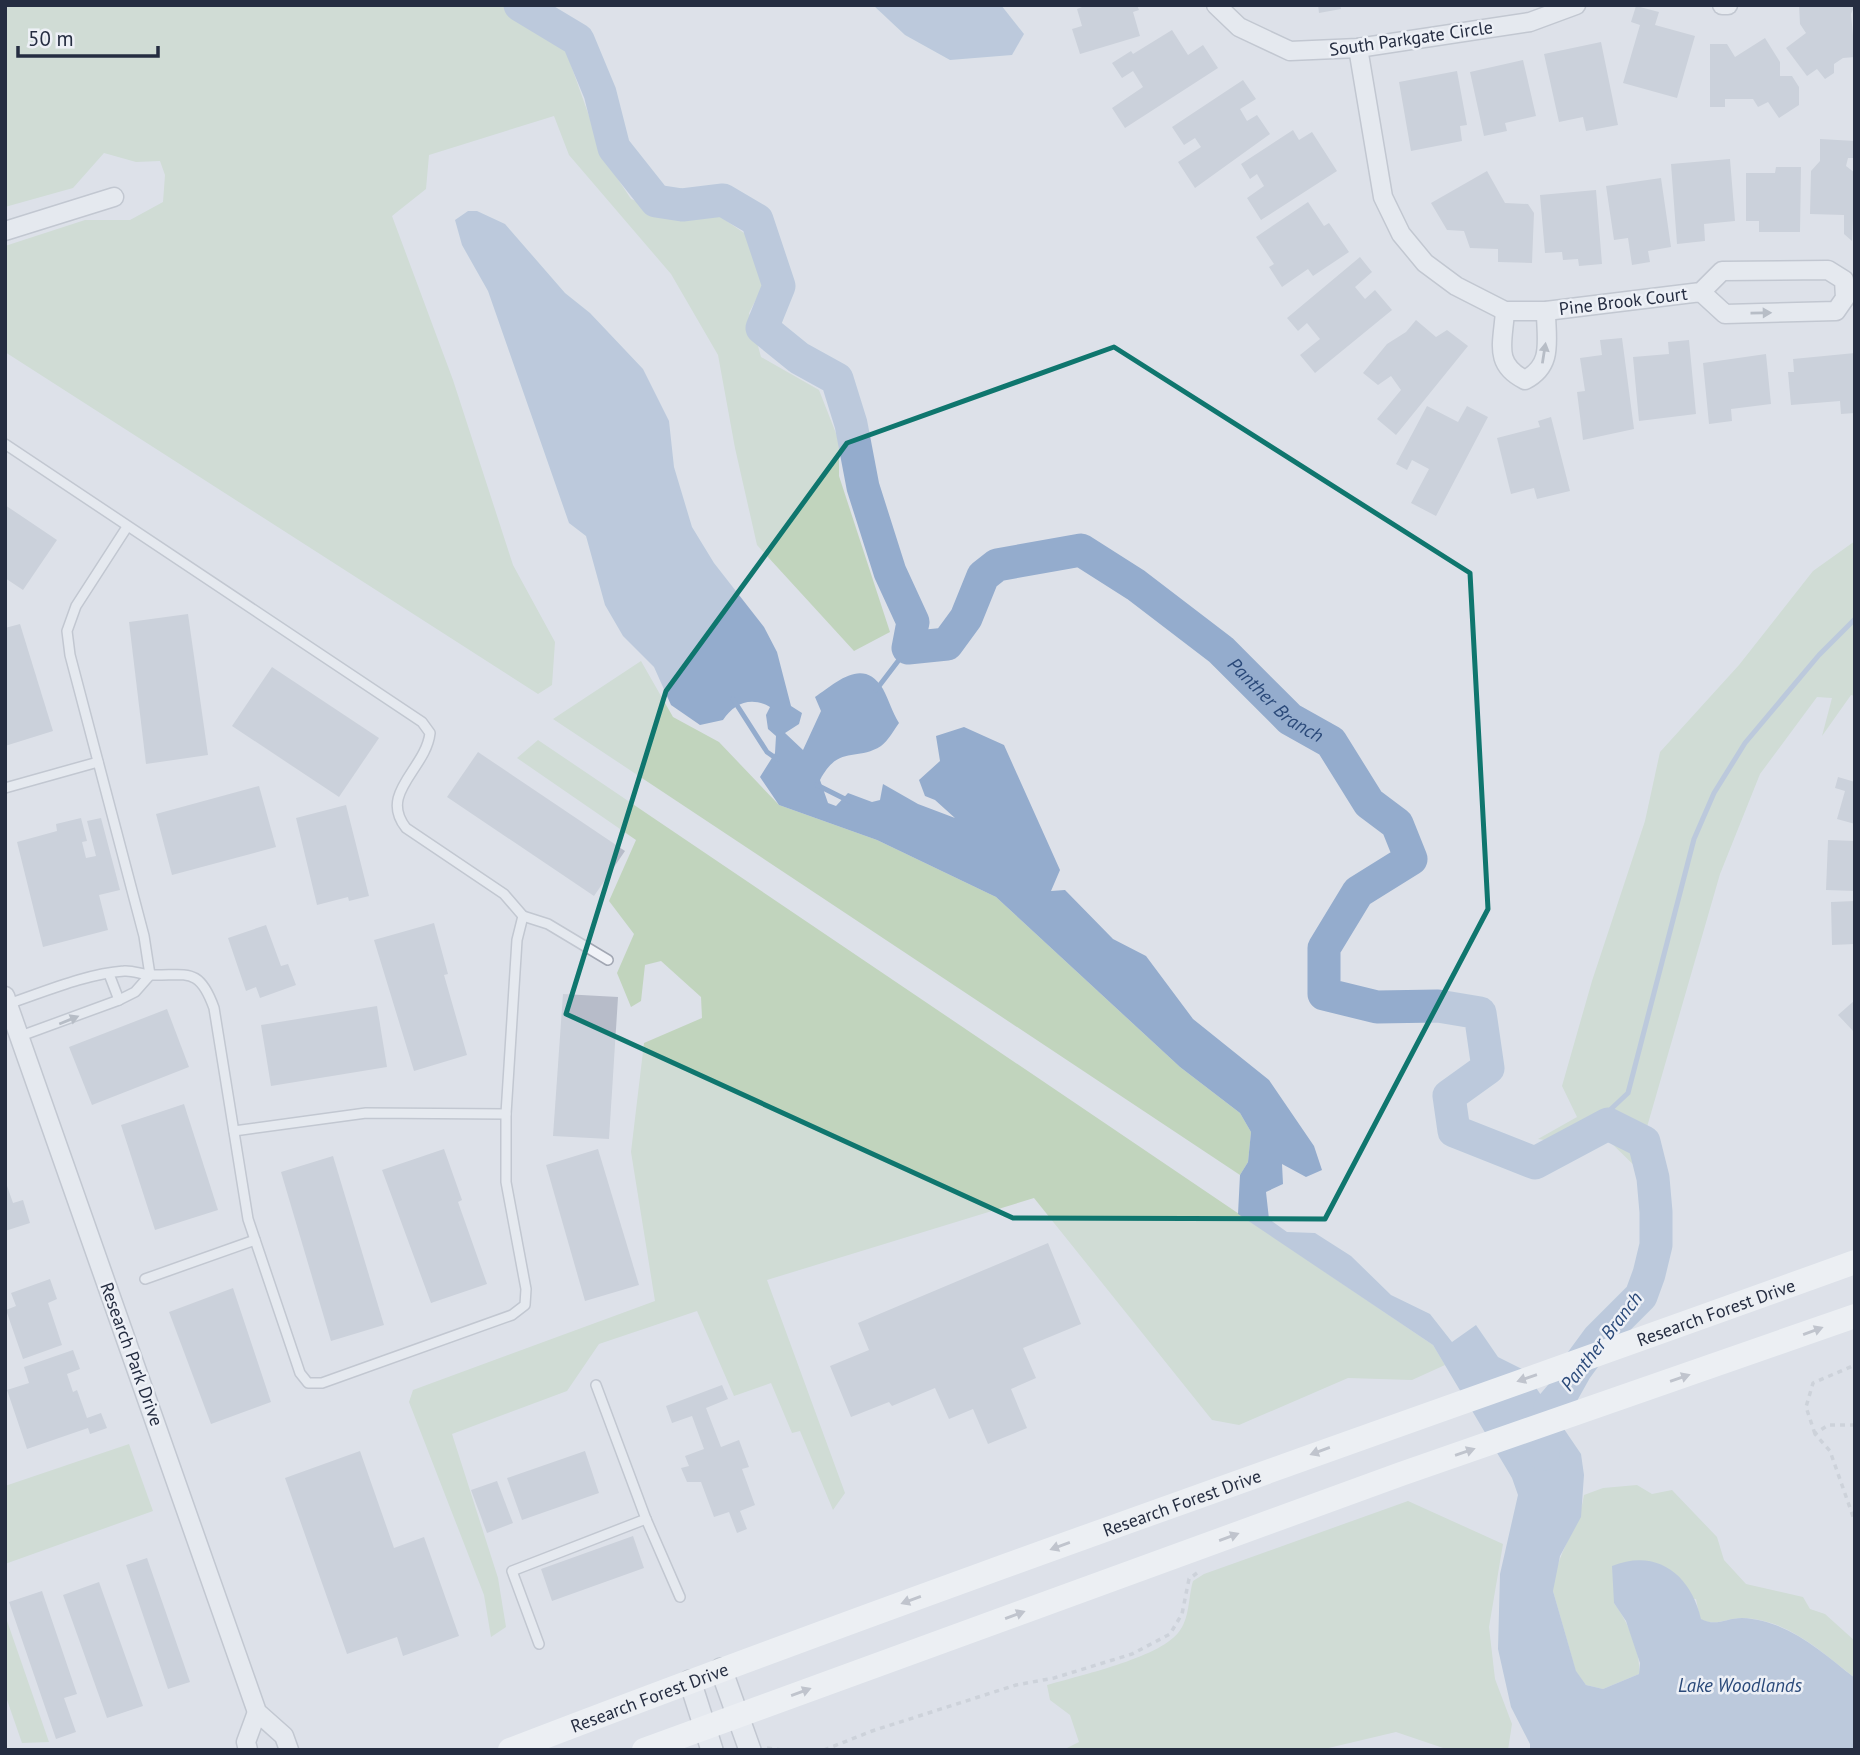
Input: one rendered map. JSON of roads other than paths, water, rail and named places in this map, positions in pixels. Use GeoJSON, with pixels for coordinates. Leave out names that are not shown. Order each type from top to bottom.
{"type":"FeatureCollection","features":[{"type":"Feature","properties":{"kind":"main road","name":"Research Forest Drive"},"geometry":{"type":"LineString","coordinates":[[510,1750],[721,1669],[1384,1428],[1855,1262]]}},
{"type":"Feature","properties":{"kind":"main road"},"geometry":{"type":"LineString","coordinates":[[644,1750],[708,1739],[737,1716],[1401,1474],[1855,1316]]}},
{"type":"Feature","properties":{"kind":"street","name":"South Parkgate Circle"},"geometry":{"type":"LineString","coordinates":[[1216,5],[1238,27],[1290,51],[1357,48],[1530,22],[1576,5]]}},
{"type":"Feature","properties":{"kind":"street"},"geometry":{"type":"LineString","coordinates":[[1722,5],[1728,5]]}},
{"type":"Feature","properties":{"kind":"street","name":"Pine Brook Court"},"geometry":{"type":"LineString","coordinates":[[1357,48],[1383,197],[1401,234],[1425,263],[1456,286],[1505,311],[1546,311],[1701,292],[1722,271],[1828,270],[1844,280],[1845,298],[1836,311],[1725,314],[1701,292]]}},
{"type":"Feature","properties":{"kind":"street"},"geometry":{"type":"LineString","coordinates":[[5,231],[114,197]]}},
{"type":"Feature","properties":{"kind":"street","name":"Pine Brook Court"},"geometry":{"type":"LineString","coordinates":[[1505,311],[1502,358],[1508,371],[1525,380],[1539,373],[1546,356],[1546,311]]}},
{"type":"Feature","properties":{"kind":"street","name":"Research Park Drive"},"geometry":{"type":"LineString","coordinates":[[6,1002],[12,1039],[257,1712],[284,1736],[289,1750]]}},
{"type":"Feature","properties":{"kind":"street"},"geometry":{"type":"LineString","coordinates":[[721,1669],[737,1716],[760,1749]]}},
{"type":"Feature","properties":{"kind":"street"},"geometry":{"type":"LineString","coordinates":[[690,1681],[708,1739]]}},
{"type":"Feature","properties":{"kind":"street"},"geometry":{"type":"LineString","coordinates":[[248,1750],[246,1742],[257,1712]]}},
{"type":"Feature","properties":{"kind":"lane"},"geometry":{"type":"LineString","coordinates":[[5,444],[422,722],[430,733],[428,748],[398,792],[398,817],[406,828],[505,894],[523,916],[548,924],[608,960]]}},
{"type":"Feature","properties":{"kind":"lane"},"geometry":{"type":"LineString","coordinates":[[127,527],[76,606],[67,631],[70,656],[144,936],[150,975]]}},
{"type":"Feature","properties":{"kind":"lane"},"geometry":{"type":"LineString","coordinates":[[5,788],[98,762]]}},
{"type":"Feature","properties":{"kind":"lane"},"geometry":{"type":"LineString","coordinates":[[6,1002],[126,970],[150,975],[179,972],[195,978],[208,991],[214,1008],[248,1219],[300,1373],[307,1383],[322,1383],[512,1315],[525,1305],[526,1289],[506,1182],[506,1114],[517,940],[523,916]]}},
{"type":"Feature","properties":{"kind":"lane"},"geometry":{"type":"LineString","coordinates":[[109,974],[119,1000]]}},
{"type":"Feature","properties":{"kind":"lane"},"geometry":{"type":"LineString","coordinates":[[12,1039],[119,1000],[135,992],[150,975]]}},
{"type":"Feature","properties":{"kind":"lane"},"geometry":{"type":"LineString","coordinates":[[234,1131],[366,1113],[506,1114]]}},
{"type":"Feature","properties":{"kind":"lane"},"geometry":{"type":"LineString","coordinates":[[145,1279],[255,1240]]}},
{"type":"Feature","properties":{"kind":"lane"},"geometry":{"type":"LineString","coordinates":[[596,1385],[646,1520],[680,1597]]}},
{"type":"Feature","properties":{"kind":"lane"},"geometry":{"type":"LineString","coordinates":[[539,1644],[512,1571],[646,1520]]}},
{"type":"Feature","properties":{"kind":"water"},"geometry":{"type":"Polygon","coordinates":[[[873,5],[1001,5],[1024,34],[1012,55],[950,60],[905,35],[873,5]]]}},
{"type":"Feature","properties":{"kind":"water","name":"Lake Woodlands"},"geometry":{"type":"Polygon","coordinates":[[[468,211],[477,211],[505,224],[565,293],[590,313],[643,369],[669,421],[674,467],[692,527],[714,563],[764,627],[777,652],[791,706],[802,713],[799,724],[785,733],[803,750],[821,711],[815,697],[849,675],[867,674],[883,689],[899,723],[881,746],[872,751],[841,758],[827,769],[820,780],[828,803],[836,806],[848,793],[872,802],[880,800],[883,784],[918,804],[955,818],[935,800],[925,796],[919,780],[940,761],[936,736],[964,727],[1004,745],[1060,870],[1051,891],[1065,890],[1113,939],[1146,956],[1193,1019],[1269,1080],[1314,1146],[1322,1170],[1306,1177],[1282,1164],[1283,1184],[1266,1192],[1269,1219],[1287,1232],[1315,1233],[1351,1256],[1391,1295],[1430,1314],[1452,1342],[1476,1325],[1498,1357],[1524,1370],[1581,1454],[1584,1475],[1581,1517],[1560,1556],[1553,1591],[1576,1671],[1586,1685],[1603,1689],[1639,1674],[1640,1663],[1626,1621],[1614,1603],[1612,1566],[1643,1560],[1657,1563],[1680,1578],[1696,1603],[1701,1619],[1716,1622],[1742,1618],[1774,1625],[1803,1639],[1855,1678],[1855,1750],[1530,1750],[1530,1744],[1511,1707],[1498,1649],[1500,1574],[1518,1495],[1512,1478],[1433,1345],[1238,1214],[1240,1175],[1248,1162],[1251,1132],[1240,1113],[1180,1067],[996,897],[877,840],[779,805],[760,777],[775,753],[776,736],[768,729],[766,715],[770,707],[756,702],[744,703],[732,709],[723,720],[700,725],[671,705],[654,667],[623,636],[605,605],[586,536],[569,523],[488,291],[462,245],[455,220],[468,211]]]}},
{"type":"Feature","properties":{"kind":"waterway","name":"Panther Branch"},"geometry":{"type":"LineString","coordinates":[[520,5],[578,40],[600,93],[614,148],[656,201],[682,205],[723,200],[757,220],[779,286],[762,328],[799,358],[837,379],[851,424],[863,487],[890,572],[913,622],[908,648],[947,644],[966,618],[983,576],[997,565],[1081,550],[1136,585],[1221,650],[1290,719],[1331,742],[1369,803],[1397,824],[1411,859],[1358,892],[1324,948],[1324,994],[1377,1007],[1438,1006],[1480,1013],[1488,1068],[1449,1096],[1454,1131],[1535,1163],[1608,1124],[1644,1142],[1653,1178],[1656,1212],[1656,1245],[1649,1274],[1641,1296],[1598,1339],[1550,1408],[1543,1454]]}},
{"type":"Feature","properties":{"kind":"waterway"},"geometry":{"type":"LineString","coordinates":[[1608,1124],[1611,1109],[1628,1093],[1694,839],[1714,793],[1745,743],[1819,655],[1855,619]]}},
{"type":"Feature","properties":{"kind":"waterway"},"geometry":{"type":"LineString","coordinates":[[876,690],[908,648]]}},
{"type":"Feature","properties":{"kind":"waterway"},"geometry":{"type":"LineString","coordinates":[[733,699],[767,752],[777,759]]}},
{"type":"Feature","properties":{"kind":"waterway"},"geometry":{"type":"LineString","coordinates":[[817,785],[849,801]]}}]}
